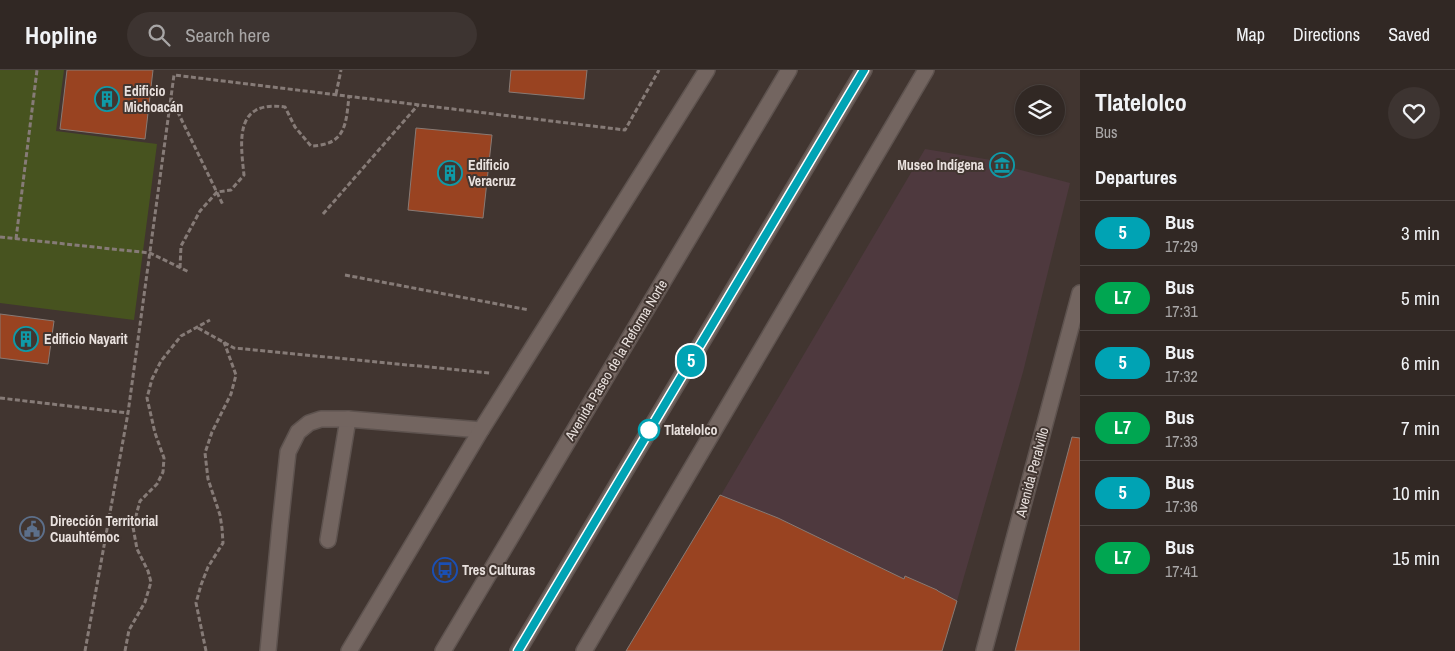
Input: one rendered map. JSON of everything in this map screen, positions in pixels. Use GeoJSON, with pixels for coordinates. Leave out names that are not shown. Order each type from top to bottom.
{"type":"FeatureCollection","features":[{"type":"Feature","properties":{"kind":"main road"},"geometry":{"type":"LineString","coordinates":[[349,651],[481,430],[708,70]]}},
{"type":"Feature","properties":{"kind":"main road","name":"Avenida Paseo de la Reforma Norte"},"geometry":{"type":"LineString","coordinates":[[443,651],[789,70]]}},
{"type":"Feature","properties":{"kind":"main road"},"geometry":{"type":"LineString","coordinates":[[518,651],[864,70]]}},
{"type":"Feature","properties":{"kind":"main road"},"geometry":{"type":"LineString","coordinates":[[584,651],[926,70]]}},
{"type":"Feature","properties":{"kind":"main road","name":"Avenida Peralvillo"},"geometry":{"type":"LineString","coordinates":[[984,651],[1080,294]]}},
{"type":"Feature","properties":{"kind":"main road"},"geometry":{"type":"LineString","coordinates":[[268,651],[288,452],[298,432],[309,423],[322,419],[348,419],[481,430]]}},
{"type":"Feature","properties":{"kind":"main road"},"geometry":{"type":"LineString","coordinates":[[328,540],[348,419]]}},
{"type":"Feature","properties":{"kind":"path"},"geometry":{"type":"LineString","coordinates":[[16,239],[37,70]]}},
{"type":"Feature","properties":{"kind":"path"},"geometry":{"type":"LineString","coordinates":[[336,94],[341,70]]}},
{"type":"Feature","properties":{"kind":"path"},"geometry":{"type":"LineString","coordinates":[[85,651],[128,413],[175,72],[349,96],[625,130],[658,70]]}},
{"type":"Feature","properties":{"kind":"path"},"geometry":{"type":"LineString","coordinates":[[180,268],[181,246],[200,211],[217,192],[231,190],[244,175],[241,150],[244,121],[254,111],[273,106],[285,107],[296,127],[311,146],[322,146],[337,139],[346,123],[349,96]]}},
{"type":"Feature","properties":{"kind":"path"},"geometry":{"type":"LineString","coordinates":[[171,98],[223,204]]}},
{"type":"Feature","properties":{"kind":"path"},"geometry":{"type":"LineString","coordinates":[[323,214],[418,104]]}},
{"type":"Feature","properties":{"kind":"path"},"geometry":{"type":"LineString","coordinates":[[0,237],[150,253],[190,272]]}},
{"type":"Feature","properties":{"kind":"path"},"geometry":{"type":"LineString","coordinates":[[345,275],[554,315]]}},
{"type":"Feature","properties":{"kind":"path"},"geometry":{"type":"LineString","coordinates":[[125,651],[129,630],[145,602],[151,582],[148,571],[137,549],[134,527],[140,501],[157,484],[163,472],[164,458],[154,433],[147,398],[152,379],[161,361],[181,336],[210,320]]}},
{"type":"Feature","properties":{"kind":"path"},"geometry":{"type":"LineString","coordinates":[[197,327],[234,348],[516,375]]}},
{"type":"Feature","properties":{"kind":"path"},"geometry":{"type":"LineString","coordinates":[[206,651],[196,603],[208,567],[223,543],[222,528],[208,479],[205,453],[212,432],[232,394],[236,375],[224,342]]}},
{"type":"Feature","properties":{"kind":"path"},"geometry":{"type":"LineString","coordinates":[[0,398],[128,413]]}},
{"type":"Feature","properties":{"kind":"shaded area"},"geometry":{"type":"Polygon","coordinates":[[[925,149],[991,160],[991,162],[1070,183],[1023,372],[957,601],[906,576],[904,579],[778,518],[721,495],[925,149]]]}},
{"type":"Feature","properties":{"kind":"green space"},"geometry":{"type":"Polygon","coordinates":[[[0,70],[64,70],[56,131],[157,144],[134,320],[0,303],[0,70]]]}},
{"type":"Feature","properties":{"kind":"building","name":"Edificio Michoacán"},"geometry":{"type":"Polygon","coordinates":[[[67,70],[153,70],[145,139],[60,129],[67,70]]]}},
{"type":"Feature","properties":{"kind":"building"},"geometry":{"type":"Polygon","coordinates":[[[511,70],[587,70],[584,99],[509,92],[511,70]]]}},
{"type":"Feature","properties":{"kind":"building","name":"Edificio Veracruz"},"geometry":{"type":"Polygon","coordinates":[[[416,128],[492,135],[483,218],[408,210],[416,128]]]}},
{"type":"Feature","properties":{"kind":"building","name":"Edificio Nayarit"},"geometry":{"type":"Polygon","coordinates":[[[0,314],[54,321],[48,364],[0,358],[0,314]]]}},
{"type":"Feature","properties":{"kind":"building"},"geometry":{"type":"Polygon","coordinates":[[[1072,437],[1080,438],[1080,651],[1015,651],[1072,437]]]}},
{"type":"Feature","properties":{"kind":"building"},"geometry":{"type":"Polygon","coordinates":[[[720,495],[778,518],[904,579],[905,576],[957,601],[942,651],[626,651],[720,495]]]}},
{"type":"Feature","properties":{"kind":"bus line","name":"5"},"geometry":{"type":"LineString","coordinates":[[518,651],[864,70]]}},
{"type":"Feature","properties":{"kind":"place","name":"Edificio Michoacán"},"geometry":{"type":"Point","coordinates":[107,99]}},
{"type":"Feature","properties":{"kind":"place","name":"Museo Indígena"},"geometry":{"type":"Point","coordinates":[1002,165]}},
{"type":"Feature","properties":{"kind":"place","name":"Edificio Veracruz"},"geometry":{"type":"Point","coordinates":[450,173]}},
{"type":"Feature","properties":{"kind":"place","name":"Edificio Nayarit"},"geometry":{"type":"Point","coordinates":[26,339]}},
{"type":"Feature","properties":{"kind":"place","name":"Tlatelolco"},"geometry":{"type":"Point","coordinates":[649,430]}},
{"type":"Feature","properties":{"kind":"place","name":"Dirección Territorial Cuauhtémoc"},"geometry":{"type":"Point","coordinates":[32,529]}},
{"type":"Feature","properties":{"kind":"place","name":"Tres Culturas"},"geometry":{"type":"Point","coordinates":[445,570]}}]}
